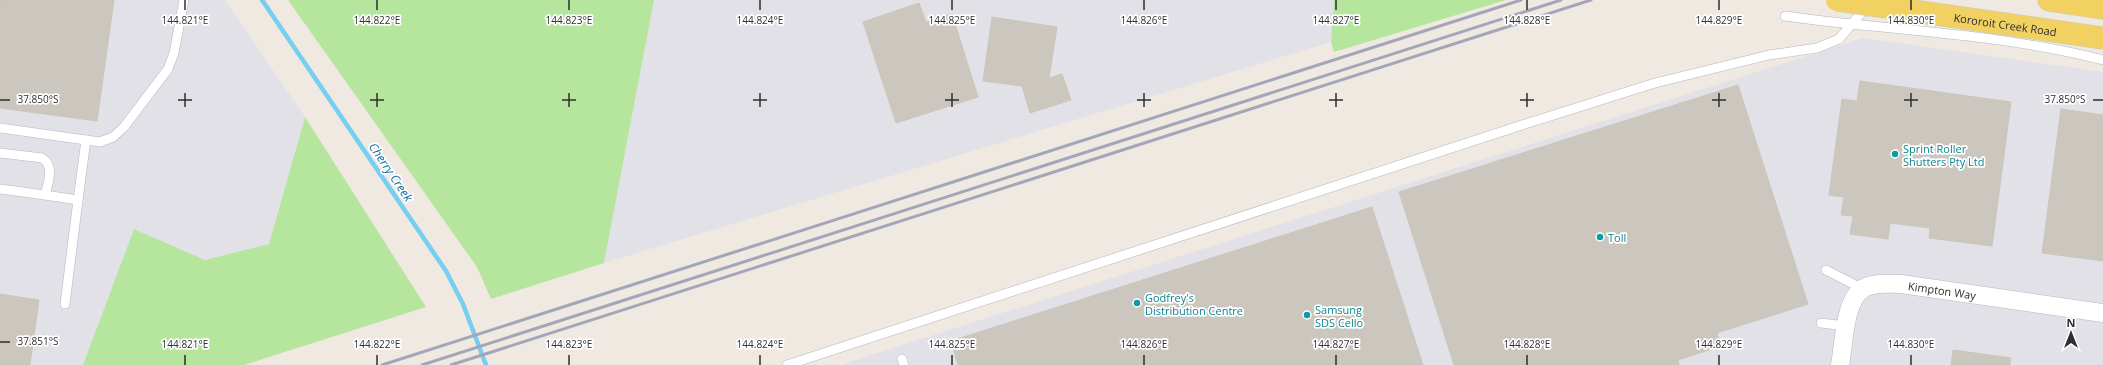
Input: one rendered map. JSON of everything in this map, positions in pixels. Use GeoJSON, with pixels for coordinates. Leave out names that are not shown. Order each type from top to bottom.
{"type":"FeatureCollection","features":[{"type":"Feature","properties":{"kind":"main road","name":"Kororoit Creek Road"},"geometry":{"type":"LineString","coordinates":[[1837,0],[2103,38]]}},
{"type":"Feature","properties":{"kind":"main road"},"geometry":{"type":"LineString","coordinates":[[2049,0],[2103,8]]}},
{"type":"Feature","properties":{"kind":"street","name":"Kimpton Way"},"geometry":{"type":"LineString","coordinates":[[1863,288],[1879,284],[1901,284],[2103,313]]}},
{"type":"Feature","properties":{"kind":"street"},"geometry":{"type":"LineString","coordinates":[[1840,365],[1846,326],[1852,302],[1863,288]]}},
{"type":"Feature","properties":{"kind":"lane"},"geometry":{"type":"LineString","coordinates":[[0,128],[100,142],[113,137],[124,127],[168,69],[174,53],[184,0]]}},
{"type":"Feature","properties":{"kind":"lane"},"geometry":{"type":"LineString","coordinates":[[787,365],[1655,83],[1769,55],[1817,48],[1839,39],[1849,25],[1861,13],[1894,0]]}},
{"type":"Feature","properties":{"kind":"lane"},"geometry":{"type":"LineString","coordinates":[[1785,16],[1849,25],[1971,35],[2078,54],[2103,60]]}},
{"type":"Feature","properties":{"kind":"lane"},"geometry":{"type":"LineString","coordinates":[[65,304],[86,140]]}},
{"type":"Feature","properties":{"kind":"lane"},"geometry":{"type":"LineString","coordinates":[[0,153],[42,158],[47,162],[50,167],[46,196]]}},
{"type":"Feature","properties":{"kind":"lane"},"geometry":{"type":"LineString","coordinates":[[0,190],[78,200]]}},
{"type":"Feature","properties":{"kind":"lane"},"geometry":{"type":"LineString","coordinates":[[1826,270],[1863,288]]}},
{"type":"Feature","properties":{"kind":"lane"},"geometry":{"type":"LineString","coordinates":[[1821,323],[1846,326]]}},
{"type":"Feature","properties":{"kind":"shaded area"},"geometry":{"type":"Polygon","coordinates":[[[0,0],[225,0],[305,117],[269,244],[205,260],[134,229],[83,365],[0,365],[0,0]]]}},
{"type":"Feature","properties":{"kind":"shaded area"},"geometry":{"type":"Polygon","coordinates":[[[654,0],[1334,0],[1331,42],[604,263],[654,0]]]}},
{"type":"Feature","properties":{"kind":"shaded area"},"geometry":{"type":"Polygon","coordinates":[[[1863,38],[2103,72],[2103,365],[846,365],[846,363],[1863,38]]]}},
{"type":"Feature","properties":{"kind":"green space"},"geometry":{"type":"Polygon","coordinates":[[[288,0],[654,0],[604,263],[491,299],[477,267],[288,0]]]}},
{"type":"Feature","properties":{"kind":"green space"},"geometry":{"type":"Polygon","coordinates":[[[1334,0],[1506,0],[1334,52],[1331,42],[1334,0]]]}},
{"type":"Feature","properties":{"kind":"green space"},"geometry":{"type":"Polygon","coordinates":[[[305,117],[426,307],[244,365],[83,365],[134,229],[205,260],[269,244],[305,117]]]}},
{"type":"Feature","properties":{"kind":"building"},"geometry":{"type":"Polygon","coordinates":[[[0,0],[114,0],[97,121],[0,108],[0,0]]]}},
{"type":"Feature","properties":{"kind":"building"},"geometry":{"type":"Polygon","coordinates":[[[919,3],[926,22],[952,14],[978,97],[896,123],[863,22],[919,3]]]}},
{"type":"Feature","properties":{"kind":"building"},"geometry":{"type":"Polygon","coordinates":[[[992,17],[1057,27],[1049,78],[1062,74],[1071,100],[1030,113],[1022,86],[983,81],[992,17]]]}},
{"type":"Feature","properties":{"kind":"building"},"geometry":{"type":"Polygon","coordinates":[[[1860,81],[2011,102],[1992,246],[1929,238],[1930,228],[1890,223],[1888,239],[1850,234],[1853,216],[1841,215],[1844,197],[1829,195],[1842,99],[1857,101],[1860,81]]]}},
{"type":"Feature","properties":{"kind":"building","name":"Toll"},"geometry":{"type":"Polygon","coordinates":[[[1738,85],[1808,304],[1717,333],[1721,346],[1678,360],[1679,365],[1454,365],[1399,192],[1738,85]]]}},
{"type":"Feature","properties":{"kind":"building"},"geometry":{"type":"Polygon","coordinates":[[[2061,109],[2103,115],[2103,261],[2042,253],[2061,109]]]}},
{"type":"Feature","properties":{"kind":"building","name":"Samsung SDS Cello"},"geometry":{"type":"Polygon","coordinates":[[[1372,207],[1423,365],[958,365],[951,341],[1372,207]]]}},
{"type":"Feature","properties":{"kind":"building"},"geometry":{"type":"Polygon","coordinates":[[[0,294],[39,300],[30,365],[0,365],[0,294]]]}},
{"type":"Feature","properties":{"kind":"building"},"geometry":{"type":"Polygon","coordinates":[[[1953,350],[2011,358],[2010,365],[1951,365],[1953,350]]]}},
{"type":"Feature","properties":{"kind":"waterway","name":"Cherry Creek"},"geometry":{"type":"LineString","coordinates":[[262,0],[446,271],[463,304],[486,365]]}},
{"type":"Feature","properties":{"kind":"railway"},"geometry":{"type":"LineString","coordinates":[[382,365],[1521,0]]}},
{"type":"Feature","properties":{"kind":"railway"},"geometry":{"type":"LineString","coordinates":[[422,365],[1561,0]]}},
{"type":"Feature","properties":{"kind":"railway"},"geometry":{"type":"LineString","coordinates":[[451,365],[1591,0]]}},
{"type":"Feature","properties":{"kind":"place","name":"Sprint Roller Shutters Pty Ltd"},"geometry":{"type":"Point","coordinates":[1895,154]}},
{"type":"Feature","properties":{"kind":"place","name":"Toll"},"geometry":{"type":"Point","coordinates":[1600,237]}},
{"type":"Feature","properties":{"kind":"place","name":"Godfrey's Distribution Centre"},"geometry":{"type":"Point","coordinates":[1137,303]}},
{"type":"Feature","properties":{"kind":"place","name":"Samsung SDS Cello"},"geometry":{"type":"Point","coordinates":[1307,315]}}]}
